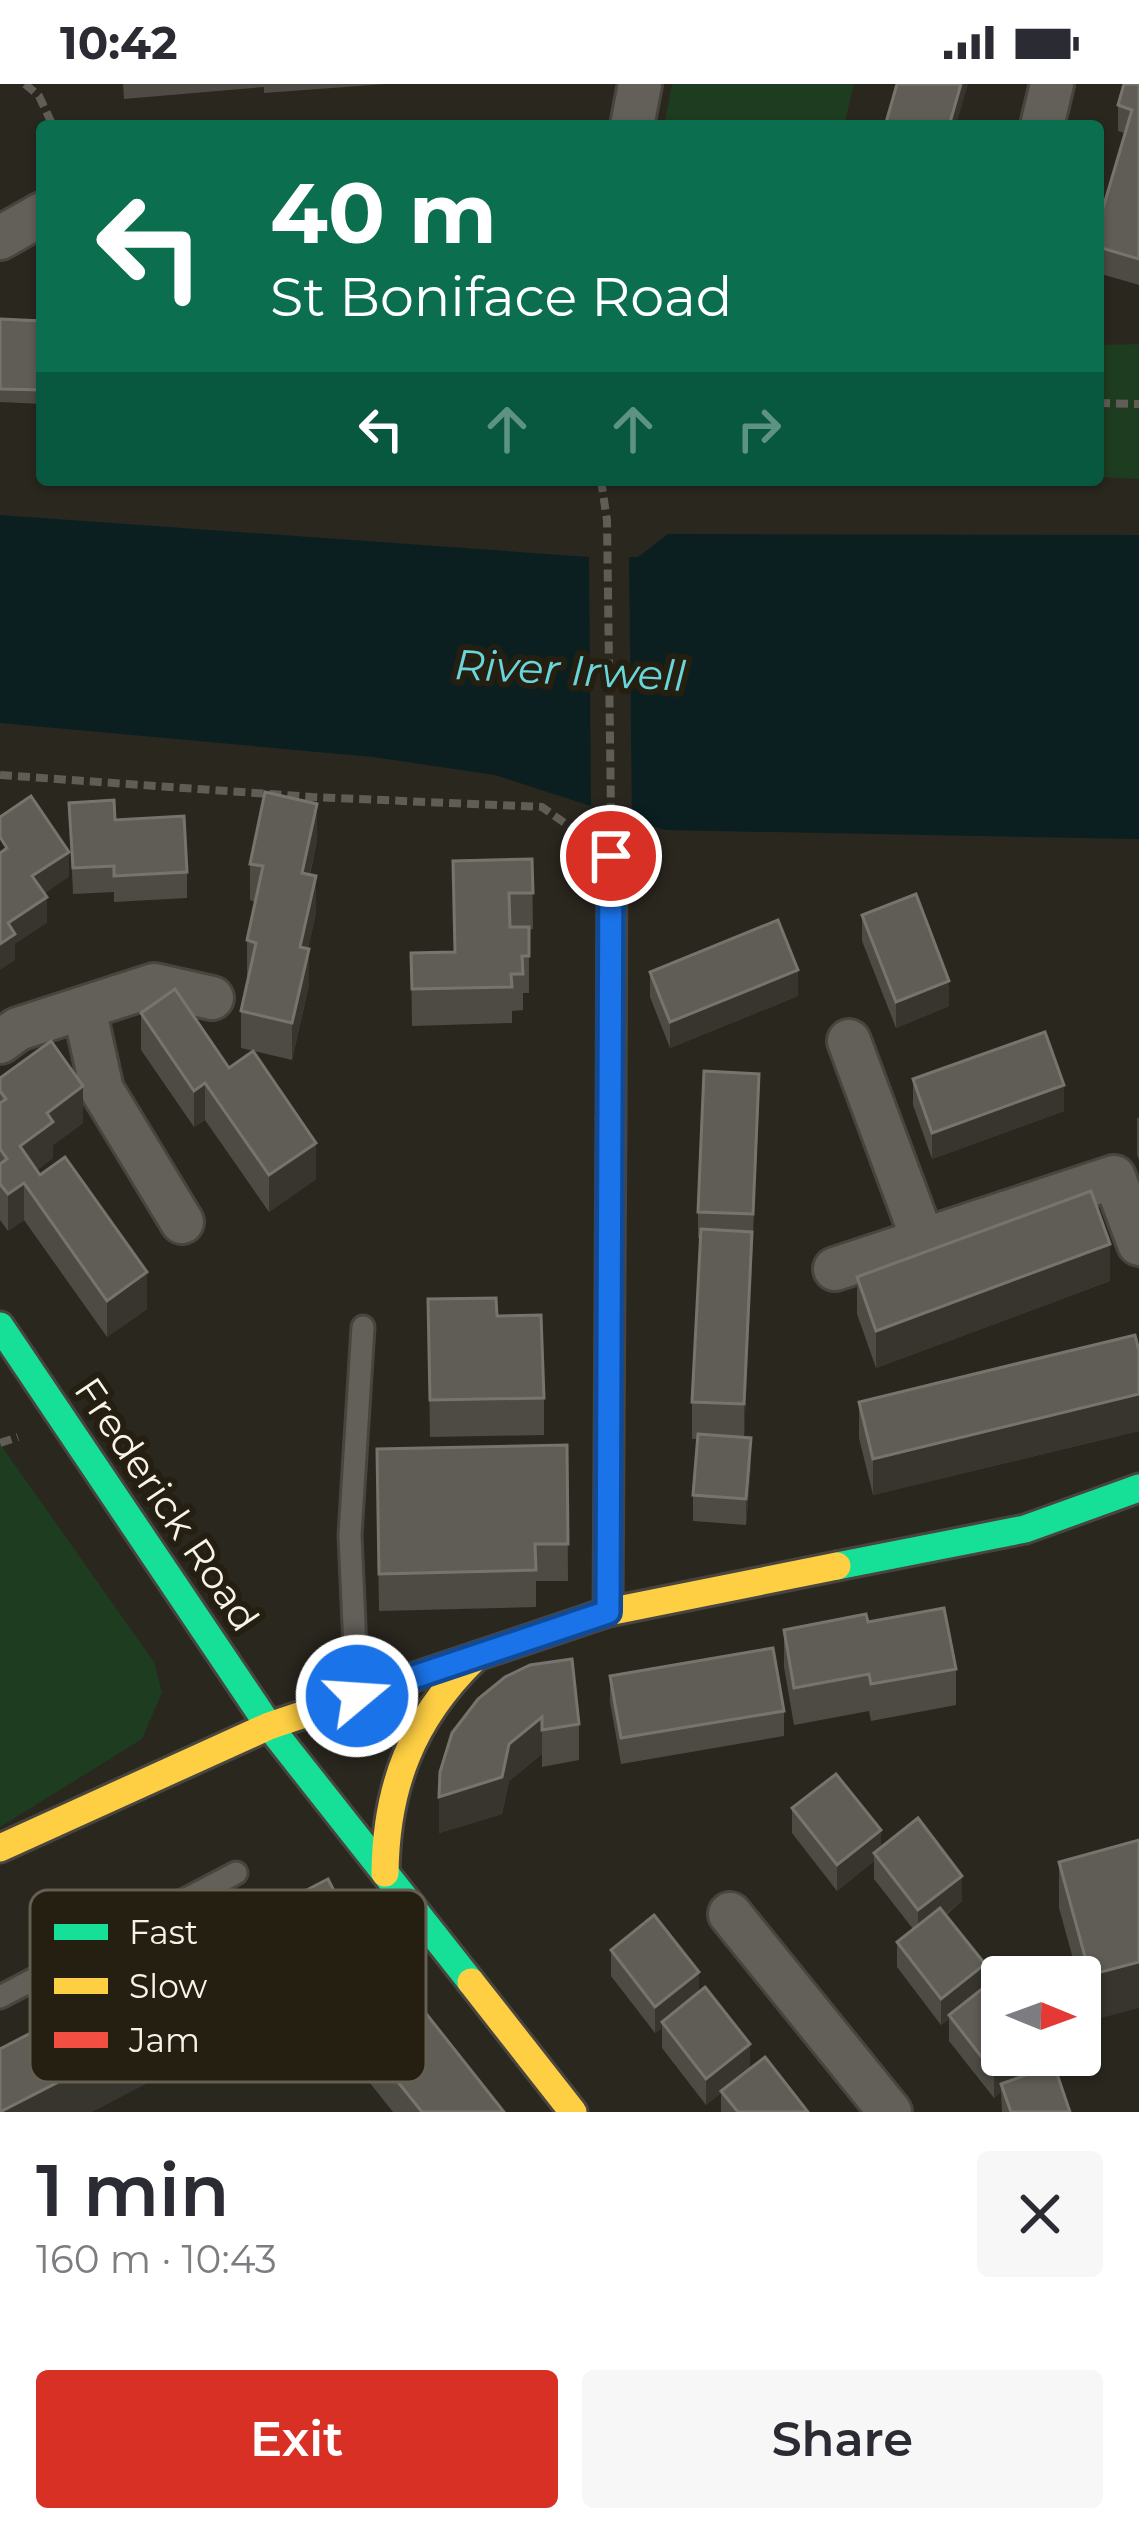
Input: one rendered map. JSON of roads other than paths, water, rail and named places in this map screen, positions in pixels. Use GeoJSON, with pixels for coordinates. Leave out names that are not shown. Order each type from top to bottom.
{"type":"FeatureCollection","features":[{"type":"Feature","properties":{"kind":"street"},"geometry":{"type":"LineString","coordinates":[[633,120],[640,84]]}},
{"type":"Feature","properties":{"kind":"street"},"geometry":{"type":"LineString","coordinates":[[1043,120],[1052,84]]}},
{"type":"Feature","properties":{"kind":"street"},"geometry":{"type":"LineString","coordinates":[[0,238],[36,217]]}},
{"type":"Feature","properties":{"kind":"street"},"geometry":{"type":"LineString","coordinates":[[608,1612],[611,856]]}},
{"type":"Feature","properties":{"kind":"street"},"geometry":{"type":"LineString","coordinates":[[2,1036],[154,985],[212,998]]}},
{"type":"Feature","properties":{"kind":"street"},"geometry":{"type":"LineString","coordinates":[[84,1008],[103,1090],[182,1222]]}},
{"type":"Feature","properties":{"kind":"street"},"geometry":{"type":"LineString","coordinates":[[849,1040],[922,1240]]}},
{"type":"Feature","properties":{"kind":"street"},"geometry":{"type":"LineString","coordinates":[[835,1269],[1114,1177],[1139,1244]]}},
{"type":"Feature","properties":{"kind":"street","name":"Frederick Road"},"geometry":{"type":"LineString","coordinates":[[0,1326],[269,1726],[398,1890]]}},
{"type":"Feature","properties":{"kind":"street"},"geometry":{"type":"LineString","coordinates":[[0,1848],[269,1726],[608,1612],[1025,1528],[1139,1488]]}},
{"type":"Feature","properties":{"kind":"street"},"geometry":{"type":"LineString","coordinates":[[385,1873],[383,1834],[399,1759],[431,1702],[477,1656]]}},
{"type":"Feature","properties":{"kind":"street"},"geometry":{"type":"LineString","coordinates":[[730,1914],[890,2112]]}},
{"type":"Feature","properties":{"kind":"street","name":"Frederick Road"},"geometry":{"type":"LineString","coordinates":[[426,1925],[573,2112]]}},
{"type":"Feature","properties":{"kind":"lane"},"geometry":{"type":"LineString","coordinates":[[357,1696],[350,1535],[363,1327]]}},
{"type":"Feature","properties":{"kind":"lane"},"geometry":{"type":"LineString","coordinates":[[203,1890],[236,1873]]}},
{"type":"Feature","properties":{"kind":"lane"},"geometry":{"type":"LineString","coordinates":[[0,1996],[30,1980]]}},
{"type":"Feature","properties":{"kind":"water","name":"River Irwell"},"geometry":{"type":"Polygon","coordinates":[[[0,515],[589,557],[638,557],[668,534],[1139,535],[1139,839],[665,830],[495,775],[373,757],[0,723],[0,515]]]}}]}
